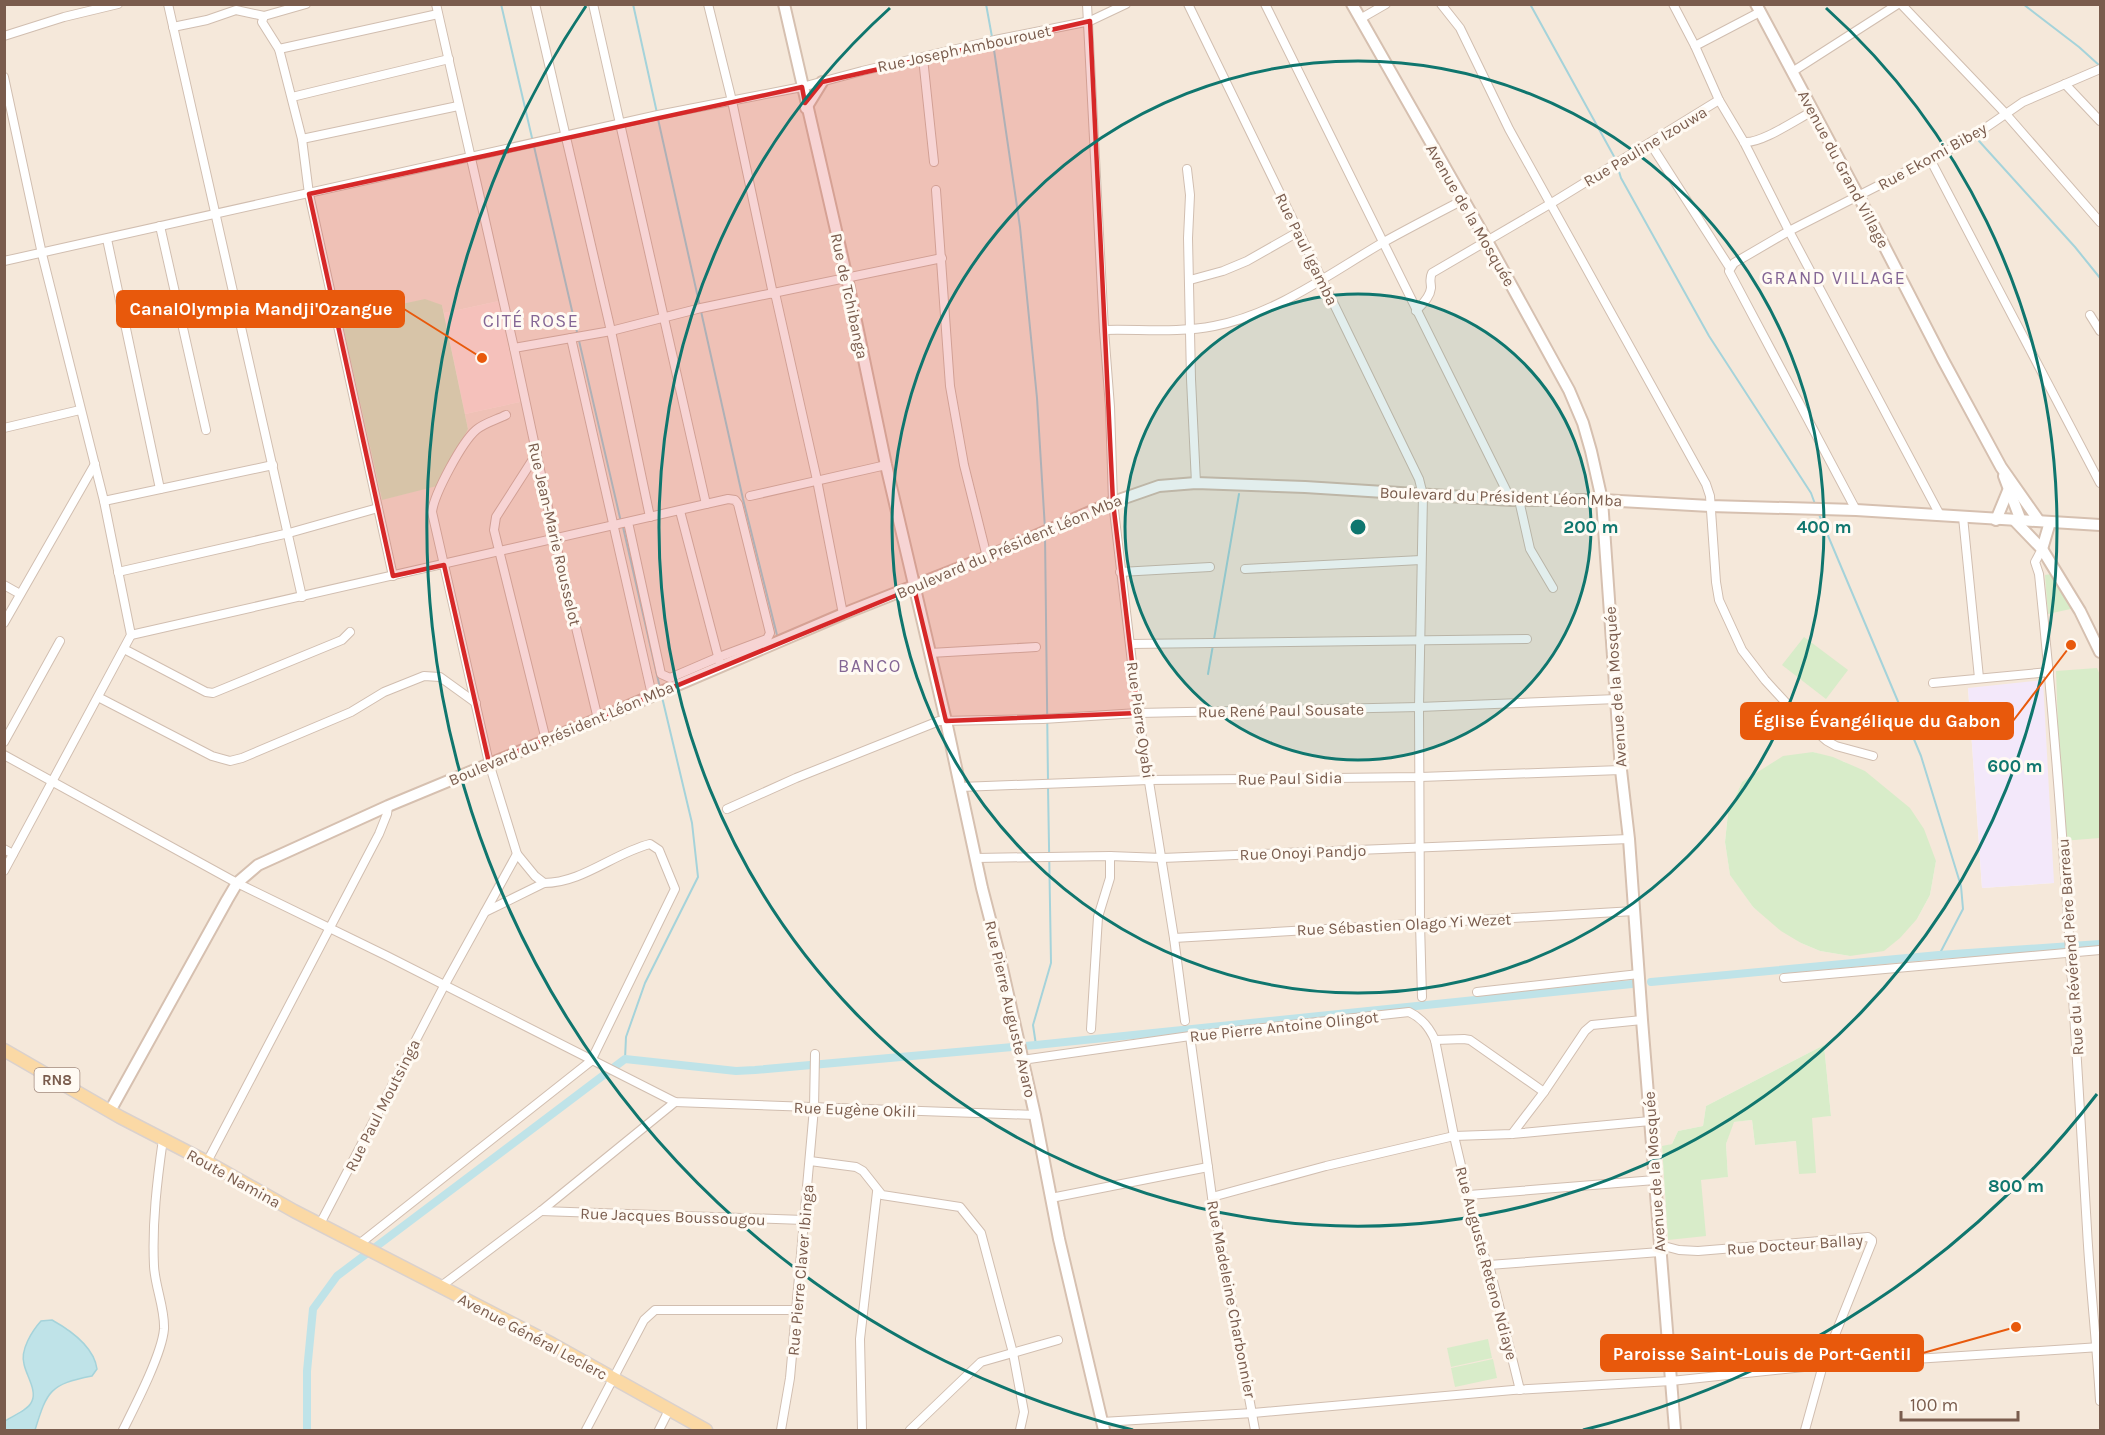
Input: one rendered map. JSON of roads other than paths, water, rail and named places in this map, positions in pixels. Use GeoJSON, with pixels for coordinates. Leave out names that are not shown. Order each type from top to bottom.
{"type":"FeatureCollection","features":[{"type":"Feature","properties":{"kind":"main road","name":"RN8"},"geometry":{"type":"LineString","coordinates":[[4,1050],[110,1111]]}},
{"type":"Feature","properties":{"kind":"main road","name":"Route Namina"},"geometry":{"type":"LineString","coordinates":[[110,1111],[360,1246]]}},
{"type":"Feature","properties":{"kind":"main road","name":"Avenue Général Leclerc"},"geometry":{"type":"LineString","coordinates":[[360,1246],[612,1377],[706,1431]]}},
{"type":"Feature","properties":{"kind":"street"},"geometry":{"type":"LineString","coordinates":[[4,36],[64,16],[118,4]]}},
{"type":"Feature","properties":{"kind":"street"},"geometry":{"type":"LineString","coordinates":[[168,4],[302,597]]}},
{"type":"Feature","properties":{"kind":"street"},"geometry":{"type":"LineString","coordinates":[[173,27],[207,20],[236,10],[264,16],[306,4]]}},
{"type":"Feature","properties":{"kind":"street","name":"Rue Jean-Marie Rousselot"},"geometry":{"type":"LineString","coordinates":[[436,4],[555,540],[598,719]]}},
{"type":"Feature","properties":{"kind":"street"},"geometry":{"type":"LineString","coordinates":[[535,4],[611,331],[650,517]]}},
{"type":"Feature","properties":{"kind":"street"},"geometry":{"type":"LineString","coordinates":[[593,4],[706,504]]}},
{"type":"Feature","properties":{"kind":"street"},"geometry":{"type":"LineString","coordinates":[[708,4],[817,480],[843,614]]}},
{"type":"Feature","properties":{"kind":"street","name":"Rue de Tchibanga"},"geometry":{"type":"LineString","coordinates":[[784,4],[806,108],[847,278],[914,588]]}},
{"type":"Feature","properties":{"kind":"street","name":"Rue Pierre Oyabi"},"geometry":{"type":"LineString","coordinates":[[1087,4],[1090,21],[1113,502],[1138,713],[1162,858],[1185,1021]]}},
{"type":"Feature","properties":{"kind":"street","name":"Rue Joseph Ambourouet"},"geometry":{"type":"LineString","coordinates":[[4,261],[654,116],[802,87],[991,41],[1090,21],[1125,4]]}},
{"type":"Feature","properties":{"kind":"street","name":"Rue Paul Igamba"},"geometry":{"type":"LineString","coordinates":[[1188,4],[1419,478],[1423,495]]}},
{"type":"Feature","properties":{"kind":"street"},"geometry":{"type":"LineString","coordinates":[[1264,4],[1416,311],[1515,500],[1530,549],[1553,588]]}},
{"type":"Feature","properties":{"kind":"street","name":"Avenue de la Mosquée"},"geometry":{"type":"LineString","coordinates":[[1352,4],[1487,241],[1574,401],[1583,423],[1602,500],[1621,770],[1629,839],[1675,1431]]}},
{"type":"Feature","properties":{"kind":"street"},"geometry":{"type":"LineString","coordinates":[[1360,19],[1386,4]]}},
{"type":"Feature","properties":{"kind":"street"},"geometry":{"type":"LineString","coordinates":[[1442,4],[1460,28],[1509,129],[1706,484],[1719,600],[1742,650],[1765,680],[1800,718],[1827,741],[1836,746],[1873,756]]}},
{"type":"Feature","properties":{"kind":"street","name":"Rue Pauline Izouwa"},"geometry":{"type":"LineString","coordinates":[[1416,311],[1428,297],[1431,289],[1429,279],[1432,273],[1550,204],[1719,100],[1673,4]]}},
{"type":"Feature","properties":{"kind":"street"},"geometry":{"type":"LineString","coordinates":[[1792,72],[1899,4],[2005,113],[2100,222]]}},
{"type":"Feature","properties":{"kind":"street"},"geometry":{"type":"LineString","coordinates":[[1695,46],[1758,8]]}},
{"type":"Feature","properties":{"kind":"street","name":"Avenue du Grand Village"},"geometry":{"type":"LineString","coordinates":[[1758,8],[1859,197],[1942,360],[2001,467],[2044,522]]}},
{"type":"Feature","properties":{"kind":"street"},"geometry":{"type":"LineString","coordinates":[[279,49],[438,14]]}},
{"type":"Feature","properties":{"kind":"street"},"geometry":{"type":"LineString","coordinates":[[264,16],[263,25],[279,49],[302,139],[309,194],[393,576]]}},
{"type":"Feature","properties":{"kind":"street"},"geometry":{"type":"LineString","coordinates":[[923,58],[934,162]]}},
{"type":"Feature","properties":{"kind":"street"},"geometry":{"type":"LineString","coordinates":[[292,97],[449,59]]}},
{"type":"Feature","properties":{"kind":"street","name":"Rue Ekomi Bibey"},"geometry":{"type":"LineString","coordinates":[[1730,268],[1734,263],[1789,231],[1968,140],[2023,102],[2099,69]]}},
{"type":"Feature","properties":{"kind":"street"},"geometry":{"type":"LineString","coordinates":[[4,77],[42,254],[104,501],[131,635],[54,782],[4,871]]}},
{"type":"Feature","properties":{"kind":"street"},"geometry":{"type":"LineString","coordinates":[[806,108],[822,82]]}},
{"type":"Feature","properties":{"kind":"street"},"geometry":{"type":"LineString","coordinates":[[2065,84],[2100,121]]}},
{"type":"Feature","properties":{"kind":"street"},"geometry":{"type":"LineString","coordinates":[[1719,100],[1744,142],[1940,515]]}},
{"type":"Feature","properties":{"kind":"street"},"geometry":{"type":"LineString","coordinates":[[302,139],[458,106]]}},
{"type":"Feature","properties":{"kind":"street"},"geometry":{"type":"LineString","coordinates":[[1744,142],[1760,139],[1813,111]]}},
{"type":"Feature","properties":{"kind":"street"},"geometry":{"type":"LineString","coordinates":[[1650,143],[1730,268],[1729,272],[1856,510]]}},
{"type":"Feature","properties":{"kind":"street"},"geometry":{"type":"LineString","coordinates":[[1930,159],[2100,483]]}},
{"type":"Feature","properties":{"kind":"street"},"geometry":{"type":"LineString","coordinates":[[1187,169],[1190,195],[1188,238],[1196,483]]}},
{"type":"Feature","properties":{"kind":"street"},"geometry":{"type":"LineString","coordinates":[[936,190],[951,386],[964,465],[987,557]]}},
{"type":"Feature","properties":{"kind":"street"},"geometry":{"type":"LineString","coordinates":[[1104,330],[1191,329],[1239,319],[1322,281],[1382,243],[1463,200]]}},
{"type":"Feature","properties":{"kind":"street"},"geometry":{"type":"LineString","coordinates":[[160,226],[206,430]]}},
{"type":"Feature","properties":{"kind":"street"},"geometry":{"type":"LineString","coordinates":[[1190,280],[1231,268],[1298,232]]}},
{"type":"Feature","properties":{"kind":"street"},"geometry":{"type":"LineString","coordinates":[[107,239],[160,489]]}},
{"type":"Feature","properties":{"kind":"street"},"geometry":{"type":"LineString","coordinates":[[514,348],[611,331],[701,308],[942,258]]}},
{"type":"Feature","properties":{"kind":"street"},"geometry":{"type":"LineString","coordinates":[[2091,315],[2100,331]]}},
{"type":"Feature","properties":{"kind":"street"},"geometry":{"type":"LineString","coordinates":[[131,635],[555,540],[620,523],[728,499],[735,500],[738,504],[770,633],[764,642],[670,678],[661,674],[620,523],[575,337]]}},
{"type":"Feature","properties":{"kind":"street"},"geometry":{"type":"LineString","coordinates":[[4,428],[80,410]]}},
{"type":"Feature","properties":{"kind":"street"},"geometry":{"type":"LineString","coordinates":[[506,415],[479,427],[472,433],[436,494],[432,512],[489,763],[516,854],[544,883]]}},
{"type":"Feature","properties":{"kind":"street"},"geometry":{"type":"LineString","coordinates":[[537,453],[495,521],[494,530],[546,740]]}},
{"type":"Feature","properties":{"kind":"street"},"geometry":{"type":"LineString","coordinates":[[4,623],[94,464]]}},
{"type":"Feature","properties":{"kind":"street"},"geometry":{"type":"LineString","coordinates":[[104,501],[273,465]]}},
{"type":"Feature","properties":{"kind":"street"},"geometry":{"type":"LineString","coordinates":[[750,496],[886,465]]}},
{"type":"Feature","properties":{"kind":"street"},"geometry":{"type":"LineString","coordinates":[[2001,467],[2018,521],[2042,549],[2080,611],[2100,652]]}},
{"type":"Feature","properties":{"kind":"street","name":"Boulevard du Président Léon Mba"},"geometry":{"type":"LineString","coordinates":[[110,1111],[237,883],[258,865],[388,806],[598,719],[719,661],[914,588],[1113,502],[1159,486],[1196,483],[1305,486],[1515,500],[1602,500],[1856,510],[2100,525]]}},
{"type":"Feature","properties":{"kind":"street"},"geometry":{"type":"LineString","coordinates":[[1996,520],[2008,491]]}},
{"type":"Feature","properties":{"kind":"street"},"geometry":{"type":"LineString","coordinates":[[1422,997],[1419,923],[1419,707],[1423,495]]}},
{"type":"Feature","properties":{"kind":"street"},"geometry":{"type":"LineString","coordinates":[[118,572],[289,533],[378,508]]}},
{"type":"Feature","properties":{"kind":"street"},"geometry":{"type":"LineString","coordinates":[[680,511],[719,661]]}},
{"type":"Feature","properties":{"kind":"street"},"geometry":{"type":"LineString","coordinates":[[1963,517],[1979,678]]}},
{"type":"Feature","properties":{"kind":"street"},"geometry":{"type":"LineString","coordinates":[[2042,549],[2044,522]]}},
{"type":"Feature","properties":{"kind":"street"},"geometry":{"type":"LineString","coordinates":[[620,523],[656,693]]}},
{"type":"Feature","properties":{"kind":"street","name":"Rue du Révérend Père Barreau"},"geometry":{"type":"LineString","coordinates":[[2042,549],[2035,562],[2039,573],[2049,672],[2077,1042],[2087,1230],[2099,1347],[2100,1401]]}},
{"type":"Feature","properties":{"kind":"street"},"geometry":{"type":"LineString","coordinates":[[1245,569],[1421,560]]}},
{"type":"Feature","properties":{"kind":"street"},"geometry":{"type":"LineString","coordinates":[[1120,572],[1210,567]]}},
{"type":"Feature","properties":{"kind":"street"},"geometry":{"type":"LineString","coordinates":[[4,585],[20,594]]}},
{"type":"Feature","properties":{"kind":"street","name":"Rue Pierre Auguste Avaro"},"geometry":{"type":"LineString","coordinates":[[914,588],[1035,1115],[1051,1198],[1103,1426]]}},
{"type":"Feature","properties":{"kind":"street"},"geometry":{"type":"LineString","coordinates":[[124,649],[206,692],[213,693],[342,640],[350,632]]}},
{"type":"Feature","properties":{"kind":"street"},"geometry":{"type":"LineString","coordinates":[[1130,644],[1527,639]]}},
{"type":"Feature","properties":{"kind":"street"},"geometry":{"type":"LineString","coordinates":[[4,742],[60,641]]}},
{"type":"Feature","properties":{"kind":"street"},"geometry":{"type":"LineString","coordinates":[[930,653],[1036,647]]}},
{"type":"Feature","properties":{"kind":"street"},"geometry":{"type":"LineString","coordinates":[[1933,683],[2049,672]]}},
{"type":"Feature","properties":{"kind":"street"},"geometry":{"type":"LineString","coordinates":[[98,697],[212,756],[230,761],[351,712],[384,692],[424,676],[440,677],[476,703]]}},
{"type":"Feature","properties":{"kind":"street","name":"Rue René Paul Sousate"},"geometry":{"type":"LineString","coordinates":[[727,809],[796,778],[911,732],[946,721],[1617,699]]}},
{"type":"Feature","properties":{"kind":"street"},"geometry":{"type":"LineString","coordinates":[[4,755],[237,883],[675,1102],[541,1211],[440,1287]]}},
{"type":"Feature","properties":{"kind":"street","name":"Rue Paul Sidia"},"geometry":{"type":"LineString","coordinates":[[960,787],[1149,780],[1420,777],[1621,770]]}},
{"type":"Feature","properties":{"kind":"street"},"geometry":{"type":"LineString","coordinates":[[207,1162],[380,834],[388,806]]}},
{"type":"Feature","properties":{"kind":"street","name":"Rue Onoyi Pandjo"},"geometry":{"type":"LineString","coordinates":[[976,858],[1110,856],[1162,858],[1629,839]]}},
{"type":"Feature","properties":{"kind":"street"},"geometry":{"type":"LineString","coordinates":[[360,1246],[591,1060],[674,894],[674,884],[659,850],[650,844],[592,870],[553,883],[544,883],[485,912]]}},
{"type":"Feature","properties":{"kind":"street"},"geometry":{"type":"LineString","coordinates":[[4,849],[14,854]]}},
{"type":"Feature","properties":{"kind":"street","name":"Rue Paul Moutsinga"},"geometry":{"type":"LineString","coordinates":[[320,1224],[444,986],[516,854]]}},
{"type":"Feature","properties":{"kind":"street"},"geometry":{"type":"LineString","coordinates":[[1091,1029],[1098,916],[1110,878],[1110,856]]}},
{"type":"Feature","properties":{"kind":"street","name":"Rue Sébastien Olago Yi Wezet"},"geometry":{"type":"LineString","coordinates":[[1174,939],[1634,910]]}},
{"type":"Feature","properties":{"kind":"street"},"geometry":{"type":"LineString","coordinates":[[1784,978],[2100,950]]}},
{"type":"Feature","properties":{"kind":"street"},"geometry":{"type":"LineString","coordinates":[[1477,992],[1640,976]]}},
{"type":"Feature","properties":{"kind":"street","name":"Rue Pierre Antoine Olingot"},"geometry":{"type":"LineString","coordinates":[[1021,1056],[1409,1012],[1418,1016],[1435,1040],[1454,1136]]}},
{"type":"Feature","properties":{"kind":"street"},"geometry":{"type":"LineString","coordinates":[[1512,1134],[1544,1092],[1585,1031],[1593,1025],[1642,1020]]}},
{"type":"Feature","properties":{"kind":"street","name":"Rue Madeleine Charbonnier"},"geometry":{"type":"LineString","coordinates":[[1190,1036],[1212,1197],[1255,1431]]}},
{"type":"Feature","properties":{"kind":"street"},"geometry":{"type":"LineString","coordinates":[[1435,1040],[1470,1040],[1544,1092]]}},
{"type":"Feature","properties":{"kind":"street","name":"Rue Pierre Claver Ibinga"},"geometry":{"type":"LineString","coordinates":[[781,1431],[790,1378],[810,1161],[815,1054]]}},
{"type":"Feature","properties":{"kind":"street","name":"Rue Eugène Okili"},"geometry":{"type":"LineString","coordinates":[[675,1102],[1035,1115]]}},
{"type":"Feature","properties":{"kind":"street"},"geometry":{"type":"LineString","coordinates":[[1212,1197],[1326,1166],[1454,1136],[1512,1134],[1650,1121]]}},
{"type":"Feature","properties":{"kind":"street","name":"Rue Auguste Reteno Ndiaye"},"geometry":{"type":"LineString","coordinates":[[1454,1136],[1481,1250],[1489,1265],[1520,1390]]}},
{"type":"Feature","properties":{"kind":"street"},"geometry":{"type":"LineString","coordinates":[[123,1431],[159,1348],[164,1327],[154,1269],[153,1243],[155,1199],[163,1138]]}},
{"type":"Feature","properties":{"kind":"street"},"geometry":{"type":"LineString","coordinates":[[810,1161],[856,1167],[882,1195],[960,1207],[973,1221],[981,1233],[1013,1353],[1024,1412],[1020,1431]]}},
{"type":"Feature","properties":{"kind":"street"},"geometry":{"type":"LineString","coordinates":[[1051,1198],[1208,1167]]}},
{"type":"Feature","properties":{"kind":"street"},"geometry":{"type":"LineString","coordinates":[[1469,1195],[1655,1180]]}},
{"type":"Feature","properties":{"kind":"street"},"geometry":{"type":"LineString","coordinates":[[862,1431],[860,1339],[877,1192]]}},
{"type":"Feature","properties":{"kind":"street","name":"Rue Jacques Boussougou"},"geometry":{"type":"LineString","coordinates":[[541,1211],[804,1220]]}},
{"type":"Feature","properties":{"kind":"street","name":"Rue Docteur Ballay"},"geometry":{"type":"LineString","coordinates":[[1660,1248],[1698,1251],[1870,1238],[1872,1242],[1823,1365],[1804,1431]]}},
{"type":"Feature","properties":{"kind":"street"},"geometry":{"type":"LineString","coordinates":[[1489,1265],[1660,1248]]}},
{"type":"Feature","properties":{"kind":"street"},"geometry":{"type":"LineString","coordinates":[[586,1431],[612,1377],[644,1320],[655,1310],[795,1310]]}},
{"type":"Feature","properties":{"kind":"street"},"geometry":{"type":"LineString","coordinates":[[910,1431],[981,1362],[1058,1340]]}},
{"type":"Feature","properties":{"kind":"street"},"geometry":{"type":"LineString","coordinates":[[1103,1426],[1520,1390],[1671,1381],[1823,1365],[2099,1347]]}},
{"type":"Feature","properties":{"kind":"street"},"geometry":{"type":"LineString","coordinates":[[659,1431],[669,1410]]}},
{"type":"Feature","properties":{"kind":"water"},"geometry":{"type":"Polygon","coordinates":[[[52,1320],[86,1346],[97,1369],[92,1376],[67,1382],[52,1391],[43,1406],[35,1430],[5,1430],[5,1421],[28,1407],[32,1401],[32,1387],[23,1359],[28,1341],[41,1321],[52,1320]]]}},
{"type":"Feature","properties":{"kind":"waterway"},"geometry":{"type":"LineString","coordinates":[[501,4],[621,522]]}},
{"type":"Feature","properties":{"kind":"waterway"},"geometry":{"type":"LineString","coordinates":[[633,4],[657,113]]}},
{"type":"Feature","properties":{"kind":"waterway"},"geometry":{"type":"LineString","coordinates":[[986,4],[992,37]]}},
{"type":"Feature","properties":{"kind":"waterway"},"geometry":{"type":"LineString","coordinates":[[1530,4],[1616,160]]}},
{"type":"Feature","properties":{"kind":"waterway"},"geometry":{"type":"LineString","coordinates":[[2023,4],[2100,66]]}},
{"type":"Feature","properties":{"kind":"waterway"},"geometry":{"type":"LineString","coordinates":[[993,43],[1020,227],[1037,398],[1045,529]]}},
{"type":"Feature","properties":{"kind":"waterway"},"geometry":{"type":"LineString","coordinates":[[658,119],[743,499],[778,639]]}},
{"type":"Feature","properties":{"kind":"waterway"},"geometry":{"type":"LineString","coordinates":[[1979,141],[2100,278]]}},
{"type":"Feature","properties":{"kind":"waterway"},"geometry":{"type":"LineString","coordinates":[[1617,165],[1621,178],[1709,336],[1811,493],[1815,504]]}},
{"type":"Feature","properties":{"kind":"waterway"},"geometry":{"type":"LineString","coordinates":[[1208,674],[1239,494]]}},
{"type":"Feature","properties":{"kind":"waterway"},"geometry":{"type":"LineString","coordinates":[[1818,512],[1921,756],[1961,886],[1963,909],[1939,955]]}},
{"type":"Feature","properties":{"kind":"waterway"},"geometry":{"type":"LineString","coordinates":[[623,527],[660,688]]}},
{"type":"Feature","properties":{"kind":"waterway"},"geometry":{"type":"LineString","coordinates":[[1045,535],[1048,781]]}},
{"type":"Feature","properties":{"kind":"waterway"},"geometry":{"type":"LineString","coordinates":[[625,1059],[626,1037],[645,983],[698,877],[692,823],[662,697]]}},
{"type":"Feature","properties":{"kind":"waterway"},"geometry":{"type":"LineString","coordinates":[[1036,1045],[1033,1025],[1051,963],[1048,787]]}},
{"type":"Feature","properties":{"kind":"waterway"},"geometry":{"type":"LineString","coordinates":[[1651,982],[1939,955],[2100,944]]}},
{"type":"Feature","properties":{"kind":"waterway"},"geometry":{"type":"LineString","coordinates":[[307,1430],[307,1371],[313,1309],[337,1276],[625,1059],[736,1071],[755,1070],[1036,1045],[1632,984]]}},
{"type":"Feature","properties":{"kind":"place","name":"CanalOlympia Mandji'Ozangue"},"geometry":{"type":"Point","coordinates":[482,358]}},
{"type":"Feature","properties":{"kind":"place","name":"Église Évangélique du Gabon"},"geometry":{"type":"Point","coordinates":[2071,645]}},
{"type":"Feature","properties":{"kind":"place","name":"Paroisse Saint-Louis de Port-Gentil"},"geometry":{"type":"Point","coordinates":[2016,1327]}},
{"type":"Feature","properties":{"kind":"district","name":"GRAND VILLAGE"},"geometry":{"type":"Point","coordinates":[1834,278]}},
{"type":"Feature","properties":{"kind":"district","name":"CITÉ ROSE"},"geometry":{"type":"Point","coordinates":[531,321]}},
{"type":"Feature","properties":{"kind":"district","name":"BANCO"},"geometry":{"type":"Point","coordinates":[870,666]}}]}
